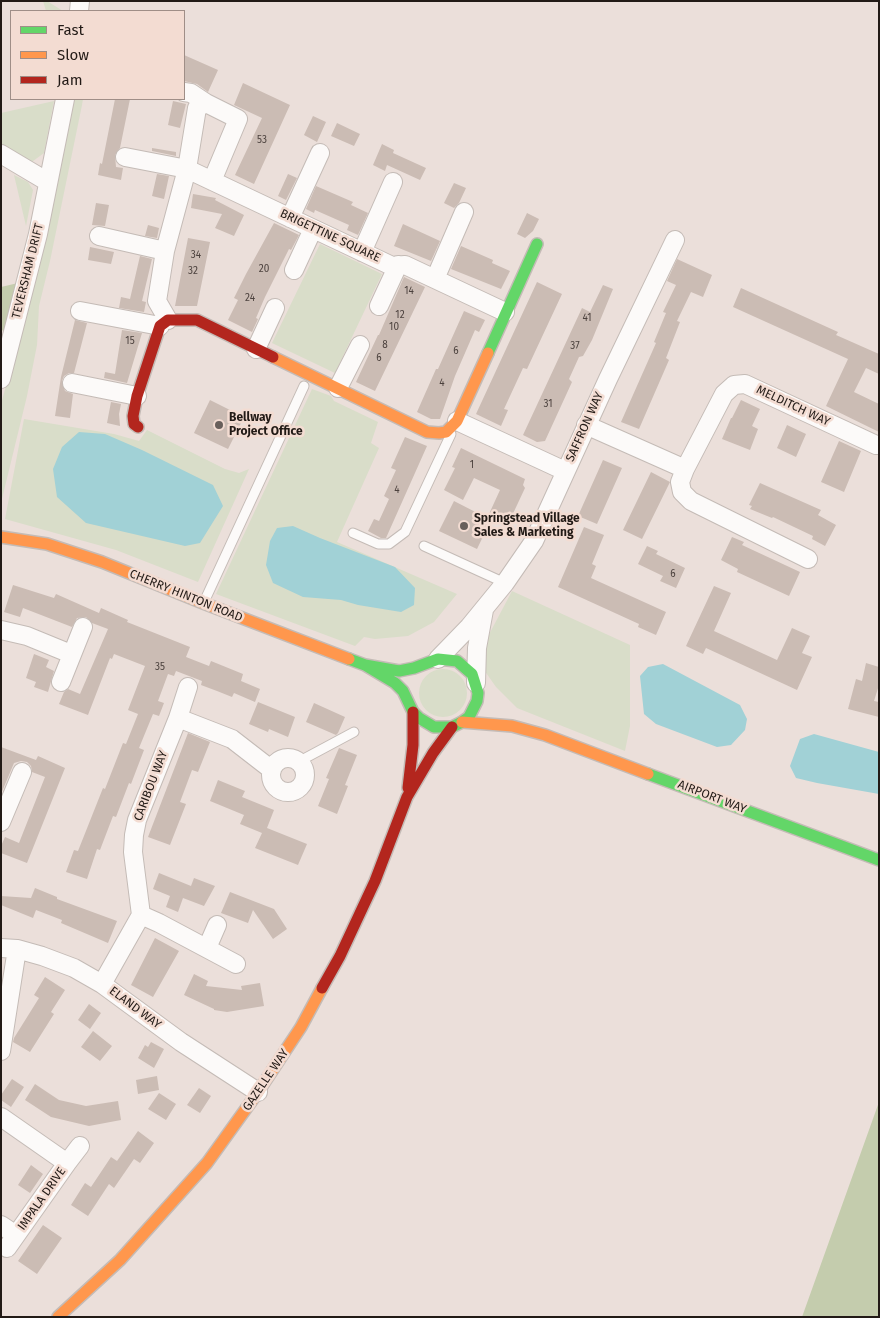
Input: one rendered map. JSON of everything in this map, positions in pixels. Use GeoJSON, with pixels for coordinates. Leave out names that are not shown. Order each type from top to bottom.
{"type":"FeatureCollection","features":[{"type":"Feature","properties":{"kind":"street"},"geometry":{"type":"LineString","coordinates":[[185,92],[191,93],[238,119],[212,181]]}},
{"type":"Feature","properties":{"kind":"street","name":"TEVERSHAM DRIFT"},"geometry":{"type":"LineString","coordinates":[[1,379],[4,358],[38,234],[65,100]]}},
{"type":"Feature","properties":{"kind":"street"},"geometry":{"type":"LineString","coordinates":[[138,428],[134,424],[133,416],[137,396],[164,323],[157,301],[165,251],[187,169],[196,108],[206,103]]}},
{"type":"Feature","properties":{"kind":"street"},"geometry":{"type":"LineString","coordinates":[[290,218],[320,153]]}},
{"type":"Feature","properties":{"kind":"street"},"geometry":{"type":"LineString","coordinates":[[1,154],[48,182]]}},
{"type":"Feature","properties":{"kind":"street","name":"BRIGETTINE SQUARE"},"geometry":{"type":"LineString","coordinates":[[125,157],[187,169],[392,266],[405,265],[505,312]]}},
{"type":"Feature","properties":{"kind":"street"},"geometry":{"type":"LineString","coordinates":[[362,252],[393,182]]}},
{"type":"Feature","properties":{"kind":"street"},"geometry":{"type":"LineString","coordinates":[[434,279],[464,212]]}},
{"type":"Feature","properties":{"kind":"street"},"geometry":{"type":"LineString","coordinates":[[294,270],[313,228]]}},
{"type":"Feature","properties":{"kind":"street"},"geometry":{"type":"LineString","coordinates":[[99,236],[165,251]]}},
{"type":"Feature","properties":{"kind":"street","name":"SAFFRON WAY"},"geometry":{"type":"LineString","coordinates":[[435,659],[469,628],[505,583],[534,541],[586,424],[676,240]]}},
{"type":"Feature","properties":{"kind":"street"},"geometry":{"type":"LineString","coordinates":[[80,311],[164,323],[197,320],[427,432],[439,433],[455,424],[537,244]]}},
{"type":"Feature","properties":{"kind":"street"},"geometry":{"type":"LineString","coordinates":[[379,306],[398,265]]}},
{"type":"Feature","properties":{"kind":"street"},"geometry":{"type":"LineString","coordinates":[[256,349],[275,308]]}},
{"type":"Feature","properties":{"kind":"street"},"geometry":{"type":"LineString","coordinates":[[338,388],[360,345]]}},
{"type":"Feature","properties":{"kind":"street"},"geometry":{"type":"LineString","coordinates":[[72,383],[137,396]]}},
{"type":"Feature","properties":{"kind":"street","name":"MELDITCH WAY"},"geometry":{"type":"LineString","coordinates":[[685,469],[724,394],[734,385],[745,384],[876,445]]}},
{"type":"Feature","properties":{"kind":"street"},"geometry":{"type":"LineString","coordinates":[[455,424],[566,471]]}},
{"type":"Feature","properties":{"kind":"street"},"geometry":{"type":"LineString","coordinates":[[586,424],[685,469],[680,482],[682,492],[690,501],[808,559]]}},
{"type":"Feature","properties":{"kind":"street","name":"CHERRY HINTON ROAD"},"geometry":{"type":"LineString","coordinates":[[3,538],[46,544],[102,562],[365,665]]}},
{"type":"Feature","properties":{"kind":"street","name":"SAFFRON WAY"},"geometry":{"type":"LineString","coordinates":[[480,692],[477,648],[485,607]]}},
{"type":"Feature","properties":{"kind":"street"},"geometry":{"type":"LineString","coordinates":[[61,682],[83,627]]}},
{"type":"Feature","properties":{"kind":"street"},"geometry":{"type":"LineString","coordinates":[[1,630],[27,636],[71,654]]}},
{"type":"Feature","properties":{"kind":"street"},"geometry":{"type":"LineString","coordinates":[[435,659],[457,661],[472,674],[480,692],[474,710],[457,724],[434,727],[419,718],[403,691],[395,683],[365,665],[399,671],[414,668],[435,659]]}},
{"type":"Feature","properties":{"kind":"street"},"geometry":{"type":"LineString","coordinates":[[412,708],[410,683],[417,670],[435,659]]}},
{"type":"Feature","properties":{"kind":"street","name":"CARIBOU WAY"},"geometry":{"type":"LineString","coordinates":[[141,915],[133,852],[137,820],[178,718],[188,687]]}},
{"type":"Feature","properties":{"kind":"street","name":"GAZELLE WAY"},"geometry":{"type":"LineString","coordinates":[[407,797],[414,745],[412,708]]}},
{"type":"Feature","properties":{"kind":"street","name":"AIRPORT WAY"},"geometry":{"type":"LineString","coordinates":[[508,715],[545,735]]}},
{"type":"Feature","properties":{"kind":"street"},"geometry":{"type":"LineString","coordinates":[[178,718],[232,738],[272,770]]}},
{"type":"Feature","properties":{"kind":"street","name":"GAZELLE WAY"},"geometry":{"type":"LineString","coordinates":[[58,1317],[120,1260],[167,1209],[207,1163],[258,1092],[301,1027],[340,956],[375,881],[407,797],[433,753],[457,724]]}},
{"type":"Feature","properties":{"kind":"street","name":"AIRPORT WAY"},"geometry":{"type":"LineString","coordinates":[[457,724],[512,726],[545,735],[879,860]]}},
{"type":"Feature","properties":{"kind":"street"},"geometry":{"type":"LineString","coordinates":[[285,758],[291,758],[304,768],[305,781],[297,790],[284,792],[274,785],[272,770],[275,764],[285,758]]}},
{"type":"Feature","properties":{"kind":"street"},"geometry":{"type":"LineString","coordinates":[[1,822],[6,796],[22,772]]}},
{"type":"Feature","properties":{"kind":"street"},"geometry":{"type":"LineString","coordinates":[[102,984],[141,915],[236,964]]}},
{"type":"Feature","properties":{"kind":"street"},"geometry":{"type":"LineString","coordinates":[[206,948],[217,925]]}},
{"type":"Feature","properties":{"kind":"street"},"geometry":{"type":"LineString","coordinates":[[1,1051],[9,949]]}},
{"type":"Feature","properties":{"kind":"street","name":"ELAND WAY"},"geometry":{"type":"LineString","coordinates":[[9,949],[58,961],[102,984],[181,1042],[258,1092]]}},
{"type":"Feature","properties":{"kind":"street","name":"IMPALA DRIVE"},"geometry":{"type":"LineString","coordinates":[[1,1117],[67,1163]]}},
{"type":"Feature","properties":{"kind":"street","name":"IMPALA DRIVE"},"geometry":{"type":"LineString","coordinates":[[1,1225],[12,1241],[80,1146]]}},
{"type":"Feature","properties":{"kind":"lane"},"geometry":{"type":"LineString","coordinates":[[203,603],[304,386]]}},
{"type":"Feature","properties":{"kind":"lane"},"geometry":{"type":"LineString","coordinates":[[353,533],[378,544],[389,544],[405,532],[451,437],[455,424]]}},
{"type":"Feature","properties":{"kind":"lane"},"geometry":{"type":"LineString","coordinates":[[424,546],[505,583]]}},
{"type":"Feature","properties":{"kind":"lane"},"geometry":{"type":"LineString","coordinates":[[298,762],[354,732]]}},
{"type":"Feature","properties":{"kind":"green space"},"geometry":{"type":"Polygon","coordinates":[[[43,1],[47,1],[61,10],[46,10],[43,1]]]}},
{"type":"Feature","properties":{"kind":"green space"},"geometry":{"type":"Polygon","coordinates":[[[71,100],[83,100],[39,306],[37,345],[27,396],[1,503],[1,404],[14,357],[71,100]]]}},
{"type":"Feature","properties":{"kind":"green space"},"geometry":{"type":"Polygon","coordinates":[[[54,101],[44,153],[29,164],[1,148],[1,113],[54,101]]]}},
{"type":"Feature","properties":{"kind":"green space"},"geometry":{"type":"Polygon","coordinates":[[[14,175],[28,182],[33,190],[26,226],[14,175]]]}},
{"type":"Feature","properties":{"kind":"green space"},"geometry":{"type":"Polygon","coordinates":[[[320,244],[382,274],[335,373],[272,343],[320,244]]]}},
{"type":"Feature","properties":{"kind":"green space"},"geometry":{"type":"Polygon","coordinates":[[[18,283],[6,329],[1,331],[1,287],[18,283]]]}},
{"type":"Feature","properties":{"kind":"green space"},"geometry":{"type":"Polygon","coordinates":[[[312,389],[331,396],[334,401],[378,422],[371,443],[379,448],[337,542],[457,594],[434,622],[408,636],[375,639],[364,637],[355,646],[216,594],[312,389]]]}},
{"type":"Feature","properties":{"kind":"green space"},"geometry":{"type":"Polygon","coordinates":[[[24,419],[114,434],[139,441],[147,430],[225,469],[239,473],[249,469],[198,582],[116,550],[5,519],[24,419]]]}},
{"type":"Feature","properties":{"kind":"green space"},"geometry":{"type":"Polygon","coordinates":[[[512,591],[630,645],[630,726],[625,751],[517,708],[496,687],[482,667],[485,642],[512,591]]]}},
{"type":"Feature","properties":{"kind":"green space"},"geometry":{"type":"Polygon","coordinates":[[[438,669],[448,669],[460,676],[467,688],[467,698],[460,710],[448,717],[438,717],[430,713],[423,706],[419,698],[419,688],[423,680],[430,673],[438,669]]]}},
{"type":"Feature","properties":{"kind":"green space"},"geometry":{"type":"Polygon","coordinates":[[[879,1102],[879,1317],[802,1317],[879,1102]]]}},
{"type":"Feature","properties":{"kind":"water"},"geometry":{"type":"Polygon","coordinates":[[[79,432],[105,434],[213,485],[223,506],[200,543],[185,546],[86,523],[57,497],[53,469],[62,447],[79,432]]]}},
{"type":"Feature","properties":{"kind":"water"},"geometry":{"type":"Polygon","coordinates":[[[293,526],[395,567],[415,588],[414,605],[401,612],[358,605],[341,600],[303,597],[273,583],[266,565],[270,541],[277,528],[293,526]]]}},
{"type":"Feature","properties":{"kind":"water"},"geometry":{"type":"Polygon","coordinates":[[[663,664],[740,705],[747,719],[745,730],[731,745],[717,747],[656,724],[644,714],[640,676],[648,667],[663,664]]]}},
{"type":"Feature","properties":{"kind":"water"},"geometry":{"type":"Polygon","coordinates":[[[814,734],[879,752],[879,794],[796,778],[790,766],[800,739],[814,734]]]}},
{"type":"Feature","properties":{"kind":"building"},"geometry":{"type":"Polygon","coordinates":[[[185,55],[218,70],[208,92],[197,84],[185,81],[185,55]]]}},
{"type":"Feature","properties":{"kind":"building"},"geometry":{"type":"Polygon","coordinates":[[[243,83],[290,105],[254,184],[235,175],[262,118],[234,105],[243,83]]]}},
{"type":"Feature","properties":{"kind":"building"},"geometry":{"type":"Polygon","coordinates":[[[115,100],[130,100],[120,148],[115,155],[116,167],[123,168],[121,180],[98,175],[100,163],[102,164],[115,100]]]}},
{"type":"Feature","properties":{"kind":"building"},"geometry":{"type":"Polygon","coordinates":[[[173,101],[186,104],[180,128],[168,125],[173,101]]]}},
{"type":"Feature","properties":{"kind":"building"},"geometry":{"type":"Polygon","coordinates":[[[313,116],[326,122],[317,142],[304,135],[313,116]]]}},
{"type":"Feature","properties":{"kind":"building"},"geometry":{"type":"Polygon","coordinates":[[[337,123],[360,134],[354,146],[331,136],[337,123]]]}},
{"type":"Feature","properties":{"kind":"building"},"geometry":{"type":"Polygon","coordinates":[[[382,144],[394,150],[393,153],[426,168],[420,180],[387,165],[385,171],[373,165],[382,144]]]}},
{"type":"Feature","properties":{"kind":"building"},"geometry":{"type":"Polygon","coordinates":[[[152,148],[176,152],[176,156],[152,151],[152,148]]]}},
{"type":"Feature","properties":{"kind":"building"},"geometry":{"type":"Polygon","coordinates":[[[157,174],[169,176],[164,199],[152,196],[157,174]]]}},
{"type":"Feature","properties":{"kind":"building"},"geometry":{"type":"Polygon","coordinates":[[[288,174],[297,178],[286,200],[278,196],[288,174]]]}},
{"type":"Feature","properties":{"kind":"building"},"geometry":{"type":"Polygon","coordinates":[[[454,183],[466,188],[459,203],[454,208],[444,203],[454,183]]]}},
{"type":"Feature","properties":{"kind":"building"},"geometry":{"type":"Polygon","coordinates":[[[316,186],[353,202],[351,205],[368,213],[358,235],[347,230],[349,225],[315,210],[314,213],[306,209],[316,186]]]}},
{"type":"Feature","properties":{"kind":"building"},"geometry":{"type":"Polygon","coordinates":[[[193,194],[216,198],[215,200],[244,215],[234,236],[215,228],[222,214],[191,208],[193,194]]]}},
{"type":"Feature","properties":{"kind":"building"},"geometry":{"type":"Polygon","coordinates":[[[96,203],[109,205],[105,226],[92,225],[96,203]]]}},
{"type":"Feature","properties":{"kind":"building"},"geometry":{"type":"Polygon","coordinates":[[[527,213],[539,219],[533,231],[525,238],[517,234],[527,213]]]}},
{"type":"Feature","properties":{"kind":"building"},"geometry":{"type":"Polygon","coordinates":[[[274,223],[299,235],[291,250],[289,249],[265,297],[252,332],[228,320],[238,300],[234,298],[274,223]]]}},
{"type":"Feature","properties":{"kind":"building"},"geometry":{"type":"Polygon","coordinates":[[[403,224],[440,241],[431,261],[394,246],[403,224]]]}},
{"type":"Feature","properties":{"kind":"building"},"geometry":{"type":"Polygon","coordinates":[[[148,225],[159,228],[157,238],[145,236],[148,225]]]}},
{"type":"Feature","properties":{"kind":"building"},"geometry":{"type":"Polygon","coordinates":[[[188,238],[210,242],[197,306],[175,306],[188,238]]]}},
{"type":"Feature","properties":{"kind":"building"},"geometry":{"type":"Polygon","coordinates":[[[461,246],[493,260],[492,263],[510,271],[501,289],[451,269],[461,246]]]}},
{"type":"Feature","properties":{"kind":"building"},"geometry":{"type":"Polygon","coordinates":[[[90,247],[114,252],[111,264],[88,260],[90,247]]]}},
{"type":"Feature","properties":{"kind":"building"},"geometry":{"type":"Polygon","coordinates":[[[140,256],[152,259],[142,301],[146,302],[144,312],[119,308],[121,297],[130,299],[140,256]]]}},
{"type":"Feature","properties":{"kind":"building"},"geometry":{"type":"Polygon","coordinates":[[[677,259],[712,275],[703,297],[691,292],[677,321],[680,322],[666,358],[669,360],[639,429],[621,422],[656,343],[654,342],[666,313],[663,312],[676,285],[667,281],[677,259]]]}},
{"type":"Feature","properties":{"kind":"building"},"geometry":{"type":"Polygon","coordinates":[[[404,277],[425,287],[375,391],[356,382],[404,277]]]}},
{"type":"Feature","properties":{"kind":"building"},"geometry":{"type":"Polygon","coordinates":[[[537,282],[562,294],[527,369],[523,368],[504,409],[508,410],[501,426],[476,414],[537,282]]]}},
{"type":"Feature","properties":{"kind":"building"},"geometry":{"type":"Polygon","coordinates":[[[603,285],[613,289],[592,340],[583,356],[579,357],[569,379],[572,382],[545,441],[537,442],[523,435],[582,308],[590,312],[603,285]]]}},
{"type":"Feature","properties":{"kind":"building"},"geometry":{"type":"Polygon","coordinates":[[[741,288],[838,332],[836,335],[879,354],[879,374],[866,368],[854,392],[879,404],[879,432],[826,406],[848,359],[733,307],[741,288]]]}},
{"type":"Feature","properties":{"kind":"building"},"geometry":{"type":"Polygon","coordinates":[[[464,311],[485,320],[479,332],[475,330],[455,376],[440,419],[431,419],[417,412],[464,311]]]}},
{"type":"Feature","properties":{"kind":"building"},"geometry":{"type":"Polygon","coordinates":[[[75,320],[87,323],[74,373],[64,376],[62,381],[65,391],[73,394],[70,418],[55,416],[61,377],[75,320]]]}},
{"type":"Feature","properties":{"kind":"building"},"geometry":{"type":"Polygon","coordinates":[[[122,330],[142,333],[127,383],[104,378],[105,372],[115,374],[122,330]]]}},
{"type":"Feature","properties":{"kind":"building"},"geometry":{"type":"Polygon","coordinates":[[[210,400],[244,417],[228,449],[194,433],[210,400]]]}},
{"type":"Feature","properties":{"kind":"building"},"geometry":{"type":"Polygon","coordinates":[[[741,400],[760,409],[752,426],[758,429],[750,450],[722,439],[741,400]]]}},
{"type":"Feature","properties":{"kind":"building"},"geometry":{"type":"Polygon","coordinates":[[[111,402],[121,404],[119,414],[120,426],[107,423],[111,402]]]}},
{"type":"Feature","properties":{"kind":"building"},"geometry":{"type":"Polygon","coordinates":[[[787,425],[806,434],[796,457],[777,448],[787,425]]]}},
{"type":"Feature","properties":{"kind":"building"},"geometry":{"type":"Polygon","coordinates":[[[405,437],[427,446],[386,538],[381,538],[368,531],[374,519],[379,521],[389,499],[384,496],[396,470],[391,468],[405,437]]]}},
{"type":"Feature","properties":{"kind":"building"},"geometry":{"type":"Polygon","coordinates":[[[839,441],[861,451],[844,492],[821,482],[839,441]]]}},
{"type":"Feature","properties":{"kind":"building"},"geometry":{"type":"Polygon","coordinates":[[[461,448],[525,479],[523,485],[525,488],[510,520],[503,520],[489,514],[500,490],[474,478],[463,500],[444,490],[455,468],[452,467],[461,448]]]}},
{"type":"Feature","properties":{"kind":"building"},"geometry":{"type":"Polygon","coordinates":[[[603,460],[622,468],[597,524],[578,516],[603,460]]]}},
{"type":"Feature","properties":{"kind":"building"},"geometry":{"type":"Polygon","coordinates":[[[651,472],[670,482],[642,539],[623,530],[651,472]]]}},
{"type":"Feature","properties":{"kind":"building"},"geometry":{"type":"Polygon","coordinates":[[[760,483],[821,510],[818,515],[836,525],[825,546],[812,539],[813,536],[773,517],[750,509],[752,506],[749,505],[760,483]]]}},
{"type":"Feature","properties":{"kind":"building"},"geometry":{"type":"Polygon","coordinates":[[[454,501],[491,520],[477,549],[439,531],[454,501]]]}},
{"type":"Feature","properties":{"kind":"building"},"geometry":{"type":"Polygon","coordinates":[[[584,527],[604,535],[592,564],[596,566],[591,578],[666,612],[656,635],[638,627],[639,624],[558,587],[584,527]]]}},
{"type":"Feature","properties":{"kind":"building"},"geometry":{"type":"Polygon","coordinates":[[[732,537],[744,542],[742,545],[800,572],[789,596],[737,572],[738,569],[721,560],[732,537]]]}},
{"type":"Feature","properties":{"kind":"building"},"geometry":{"type":"Polygon","coordinates":[[[647,546],[658,551],[656,554],[685,568],[676,588],[660,581],[663,576],[638,564],[647,546]]]}},
{"type":"Feature","properties":{"kind":"building"},"geometry":{"type":"Polygon","coordinates":[[[13,585],[54,598],[56,594],[99,613],[101,608],[128,620],[127,622],[190,647],[186,657],[209,666],[211,661],[243,674],[241,681],[260,689],[255,702],[234,693],[232,697],[201,685],[202,681],[176,671],[174,676],[168,674],[158,701],[164,703],[159,716],[153,714],[139,748],[144,750],[131,784],[129,783],[116,817],[113,816],[100,850],[97,849],[87,879],[66,872],[74,850],[78,851],[103,788],[105,789],[123,743],[126,744],[138,714],[128,710],[145,666],[114,654],[112,659],[110,658],[88,715],[59,704],[64,692],[68,689],[80,694],[108,629],[92,623],[86,617],[77,618],[72,627],[23,608],[20,617],[4,612],[13,585]]]}},
{"type":"Feature","properties":{"kind":"building"},"geometry":{"type":"Polygon","coordinates":[[[714,586],[731,593],[714,631],[777,660],[792,628],[810,636],[802,653],[812,657],[797,690],[706,648],[703,654],[686,646],[714,586]]]}},
{"type":"Feature","properties":{"kind":"building"},"geometry":{"type":"Polygon","coordinates":[[[34,654],[49,660],[46,667],[54,671],[48,692],[34,687],[36,682],[26,678],[34,654]]]}},
{"type":"Feature","properties":{"kind":"building"},"geometry":{"type":"Polygon","coordinates":[[[866,663],[879,667],[879,685],[874,701],[879,702],[879,717],[848,709],[856,679],[862,681],[866,663]]]}},
{"type":"Feature","properties":{"kind":"building"},"geometry":{"type":"Polygon","coordinates":[[[258,702],[295,717],[288,737],[269,729],[268,732],[249,724],[258,702]]]}},
{"type":"Feature","properties":{"kind":"building"},"geometry":{"type":"Polygon","coordinates":[[[314,703],[345,717],[336,735],[306,722],[314,703]]]}},
{"type":"Feature","properties":{"kind":"building"},"geometry":{"type":"Polygon","coordinates":[[[188,733],[210,742],[198,772],[192,770],[180,802],[186,804],[170,845],[148,837],[188,733]]]}},
{"type":"Feature","properties":{"kind":"building"},"geometry":{"type":"Polygon","coordinates":[[[1,747],[36,760],[38,756],[65,768],[27,863],[1,853],[1,846],[5,837],[19,843],[45,777],[32,772],[31,766],[27,762],[14,763],[1,794],[1,747]]]}},
{"type":"Feature","properties":{"kind":"building"},"geometry":{"type":"Polygon","coordinates":[[[339,748],[357,755],[345,785],[348,786],[337,814],[318,806],[329,779],[326,778],[339,748]]]}},
{"type":"Feature","properties":{"kind":"building"},"geometry":{"type":"Polygon","coordinates":[[[218,780],[245,791],[242,797],[274,810],[267,828],[307,844],[298,865],[255,848],[262,833],[240,824],[244,815],[210,801],[218,780]]]}},
{"type":"Feature","properties":{"kind":"building"},"geometry":{"type":"Polygon","coordinates":[[[159,873],[191,886],[194,878],[215,886],[204,906],[183,898],[178,912],[166,907],[170,896],[153,889],[159,873]]]}},
{"type":"Feature","properties":{"kind":"building"},"geometry":{"type":"Polygon","coordinates":[[[35,888],[57,897],[57,899],[117,921],[108,943],[61,923],[62,920],[36,910],[33,918],[1,905],[1,896],[31,898],[35,888]]]}},
{"type":"Feature","properties":{"kind":"building"},"geometry":{"type":"Polygon","coordinates":[[[230,892],[274,909],[287,929],[273,939],[253,910],[248,923],[221,913],[230,892]]]}},
{"type":"Feature","properties":{"kind":"building"},"geometry":{"type":"Polygon","coordinates":[[[155,938],[179,951],[153,997],[131,985],[155,938]]]}},
{"type":"Feature","properties":{"kind":"building"},"geometry":{"type":"Polygon","coordinates":[[[194,974],[208,981],[206,986],[242,990],[241,986],[260,983],[264,1006],[227,1012],[214,1010],[184,995],[194,974]]]}},
{"type":"Feature","properties":{"kind":"building"},"geometry":{"type":"Polygon","coordinates":[[[45,977],[65,990],[51,1012],[54,1014],[30,1052],[13,1042],[39,998],[34,995],[45,977]]]}},
{"type":"Feature","properties":{"kind":"building"},"geometry":{"type":"Polygon","coordinates":[[[89,1004],[101,1013],[90,1029],[78,1020],[89,1004]]]}},
{"type":"Feature","properties":{"kind":"building"},"geometry":{"type":"Polygon","coordinates":[[[93,1031],[112,1046],[100,1061],[81,1047],[93,1031]]]}},
{"type":"Feature","properties":{"kind":"building"},"geometry":{"type":"Polygon","coordinates":[[[151,1042],[164,1049],[154,1068],[138,1058],[145,1045],[148,1047],[151,1042]]]}},
{"type":"Feature","properties":{"kind":"building"},"geometry":{"type":"Polygon","coordinates":[[[157,1076],[159,1090],[138,1094],[136,1080],[157,1076]]]}},
{"type":"Feature","properties":{"kind":"building"},"geometry":{"type":"Polygon","coordinates":[[[12,1079],[24,1087],[11,1107],[1,1100],[1,1095],[12,1079]]]}},
{"type":"Feature","properties":{"kind":"building"},"geometry":{"type":"Polygon","coordinates":[[[35,1084],[59,1100],[86,1106],[118,1101],[121,1120],[89,1126],[51,1117],[25,1100],[35,1084]]]}},
{"type":"Feature","properties":{"kind":"building"},"geometry":{"type":"Polygon","coordinates":[[[199,1088],[211,1096],[200,1113],[187,1105],[199,1088]]]}},
{"type":"Feature","properties":{"kind":"building"},"geometry":{"type":"Polygon","coordinates":[[[159,1093],[176,1104],[166,1120],[148,1109],[159,1093]]]}},
{"type":"Feature","properties":{"kind":"building"},"geometry":{"type":"Polygon","coordinates":[[[138,1131],[154,1143],[140,1163],[134,1159],[114,1188],[109,1184],[88,1216],[71,1205],[85,1183],[91,1187],[111,1157],[117,1161],[138,1131]]]}},
{"type":"Feature","properties":{"kind":"building"},"geometry":{"type":"Polygon","coordinates":[[[31,1165],[43,1174],[30,1193],[18,1185],[31,1165]]]}},
{"type":"Feature","properties":{"kind":"building"},"geometry":{"type":"Polygon","coordinates":[[[43,1225],[62,1238],[37,1274],[18,1261],[43,1225]]]}},
{"type":"Feature","properties":{"kind":"traffic: fast"},"geometry":{"type":"LineString","coordinates":[[488,353],[537,244]]}},
{"type":"Feature","properties":{"kind":"traffic: fast"},"geometry":{"type":"LineString","coordinates":[[349,659],[365,665],[395,683],[403,691],[413,712],[434,727],[452,727],[462,722],[469,717],[477,701],[478,693],[472,674],[457,661],[438,659],[414,668],[399,671],[365,665]]}},
{"type":"Feature","properties":{"kind":"traffic: fast"},"geometry":{"type":"LineString","coordinates":[[648,774],[879,860]]}},
{"type":"Feature","properties":{"kind":"traffic: slow"},"geometry":{"type":"LineString","coordinates":[[273,357],[427,432],[439,433],[446,432],[457,421],[488,353]]}},
{"type":"Feature","properties":{"kind":"traffic: slow"},"geometry":{"type":"LineString","coordinates":[[1,537],[47,544],[102,562],[349,659]]}},
{"type":"Feature","properties":{"kind":"traffic: slow"},"geometry":{"type":"LineString","coordinates":[[462,722],[512,726],[545,735],[648,774]]}},
{"type":"Feature","properties":{"kind":"traffic: slow"},"geometry":{"type":"LineString","coordinates":[[58,1317],[120,1260],[207,1163],[258,1092],[301,1027],[322,988]]}},
{"type":"Feature","properties":{"kind":"traffic: jam"},"geometry":{"type":"LineString","coordinates":[[138,427],[134,424],[133,416],[137,396],[160,326],[168,320],[197,320],[273,357]]}},
{"type":"Feature","properties":{"kind":"traffic: jam"},"geometry":{"type":"LineString","coordinates":[[408,788],[413,745],[413,712]]}},
{"type":"Feature","properties":{"kind":"traffic: jam"},"geometry":{"type":"LineString","coordinates":[[322,988],[340,956],[375,881],[407,797],[433,753],[452,727]]}},
{"type":"Feature","properties":{"kind":"place","name":"Bellway Project Office"},"geometry":{"type":"Point","coordinates":[219,425]}},
{"type":"Feature","properties":{"kind":"place","name":"Springstead Village Sales & Marketing"},"geometry":{"type":"Point","coordinates":[464,526]}}]}
